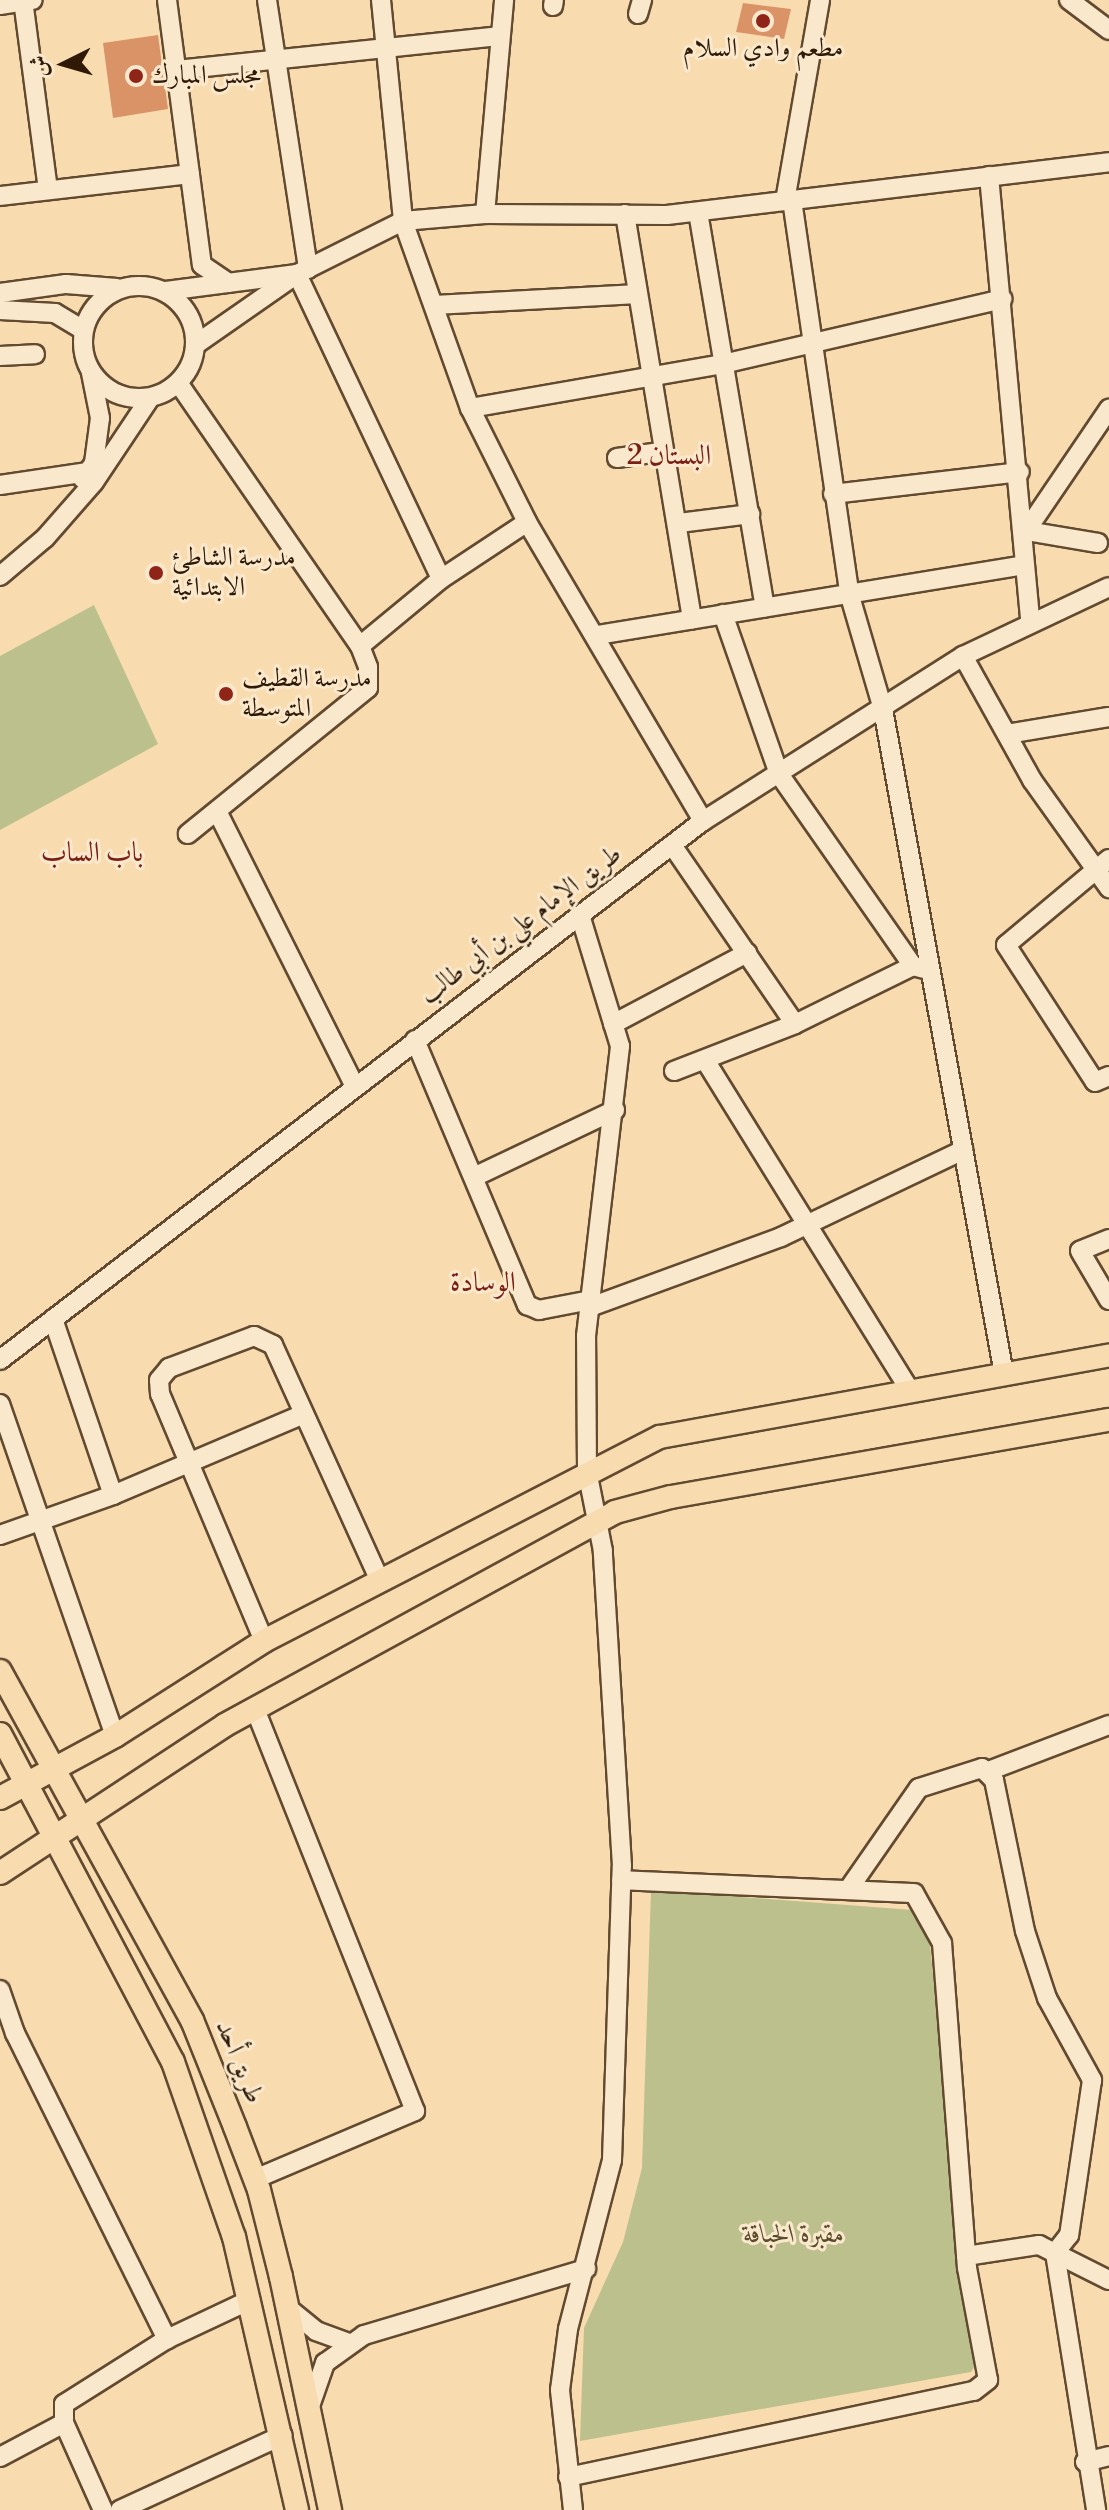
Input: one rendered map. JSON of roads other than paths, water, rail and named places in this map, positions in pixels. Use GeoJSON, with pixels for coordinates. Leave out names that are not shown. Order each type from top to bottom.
{"type":"FeatureCollection","features":[{"type":"Feature","properties":{"kind":"main road"},"geometry":{"type":"LineString","coordinates":[[0,1796],[55,1771],[115,1736],[264,1641],[587,1471],[660,1437],[1109,1355]]}},
{"type":"Feature","properties":{"kind":"main road"},"geometry":{"type":"LineString","coordinates":[[0,1858],[83,1817],[255,1708],[599,1520],[671,1497],[1109,1420]]}},
{"type":"Feature","properties":{"kind":"main road","name":"طريق أحد"},"geometry":{"type":"LineString","coordinates":[[0,1671],[192,2020],[255,2179],[288,2308],[330,2510]]}},
{"type":"Feature","properties":{"kind":"main road"},"geometry":{"type":"LineString","coordinates":[[0,1734],[156,2020],[203,2144],[250,2300],[283,2435],[297,2510]]}},
{"type":"Feature","properties":{"kind":"main road"},"geometry":{"type":"LineString","coordinates":[[0,1873],[56,1832]]}},
{"type":"Feature","properties":{"kind":"street"},"geometry":{"type":"LineString","coordinates":[[167,0],[202,265],[229,283]]}},
{"type":"Feature","properties":{"kind":"street"},"geometry":{"type":"LineString","coordinates":[[267,0],[302,271],[441,579]]}},
{"type":"Feature","properties":{"kind":"street"},"geometry":{"type":"LineString","coordinates":[[381,0],[403,221],[470,408],[527,522],[598,635],[703,821]]}},
{"type":"Feature","properties":{"kind":"street"},"geometry":{"type":"LineString","coordinates":[[485,214],[504,0]]}},
{"type":"Feature","properties":{"kind":"street"},"geometry":{"type":"LineString","coordinates":[[820,0],[788,201],[849,593],[883,709],[922,968],[963,1150],[1004,1374]]}},
{"type":"Feature","properties":{"kind":"street"},"geometry":{"type":"LineString","coordinates":[[1069,0],[1109,30]]}},
{"type":"Feature","properties":{"kind":"street"},"geometry":{"type":"LineString","coordinates":[[0,5],[27,1],[48,189]]}},
{"type":"Feature","properties":{"kind":"street"},"geometry":{"type":"LineString","coordinates":[[176,70],[499,36]]}},
{"type":"Feature","properties":{"kind":"street"},"geometry":{"type":"LineString","coordinates":[[0,576],[45,538],[103,471],[150,398],[179,384],[195,345],[302,271],[403,221],[485,214],[698,212],[1109,162]]}},
{"type":"Feature","properties":{"kind":"street"},"geometry":{"type":"LineString","coordinates":[[0,196],[190,174]]}},
{"type":"Feature","properties":{"kind":"street"},"geometry":{"type":"LineString","coordinates":[[989,176],[1026,531],[1024,565],[1030,622]]}},
{"type":"Feature","properties":{"kind":"street"},"geometry":{"type":"LineString","coordinates":[[698,212],[765,607]]}},
{"type":"Feature","properties":{"kind":"street"},"geometry":{"type":"LineString","coordinates":[[625,214],[634,294],[659,452],[679,523],[692,620]]}},
{"type":"Feature","properties":{"kind":"street"},"geometry":{"type":"LineString","coordinates":[[0,293],[66,284],[117,288],[149,285],[166,291],[302,271]]}},
{"type":"Feature","properties":{"kind":"street"},"geometry":{"type":"LineString","coordinates":[[45,538],[88,472],[100,418],[83,330],[94,305],[117,288]]}},
{"type":"Feature","properties":{"kind":"street"},"geometry":{"type":"LineString","coordinates":[[166,291],[189,315],[195,345]]}},
{"type":"Feature","properties":{"kind":"street"},"geometry":{"type":"LineString","coordinates":[[434,305],[634,294]]}},
{"type":"Feature","properties":{"kind":"street"},"geometry":{"type":"LineString","coordinates":[[470,408],[723,364],[1003,299]]}},
{"type":"Feature","properties":{"kind":"street"},"geometry":{"type":"LineString","coordinates":[[0,310],[55,313],[83,330]]}},
{"type":"Feature","properties":{"kind":"street"},"geometry":{"type":"LineString","coordinates":[[0,356],[35,354]]}},
{"type":"Feature","properties":{"kind":"street"},"geometry":{"type":"LineString","coordinates":[[91,373],[111,392],[150,398]]}},
{"type":"Feature","properties":{"kind":"street"},"geometry":{"type":"LineString","coordinates":[[179,384],[360,646],[368,688],[188,834]]}},
{"type":"Feature","properties":{"kind":"street"},"geometry":{"type":"LineString","coordinates":[[1026,531],[1109,409]]}},
{"type":"Feature","properties":{"kind":"street"},"geometry":{"type":"LineString","coordinates":[[617,458],[659,452]]}},
{"type":"Feature","properties":{"kind":"street"},"geometry":{"type":"LineString","coordinates":[[0,485],[88,472]]}},
{"type":"Feature","properties":{"kind":"street"},"geometry":{"type":"LineString","coordinates":[[833,494],[1020,472]]}},
{"type":"Feature","properties":{"kind":"street"},"geometry":{"type":"LineString","coordinates":[[679,523],[750,514]]}},
{"type":"Feature","properties":{"kind":"street"},"geometry":{"type":"LineString","coordinates":[[360,646],[441,579],[527,522]]}},
{"type":"Feature","properties":{"kind":"street"},"geometry":{"type":"LineString","coordinates":[[1026,531],[1098,543]]}},
{"type":"Feature","properties":{"kind":"street"},"geometry":{"type":"LineString","coordinates":[[598,635],[1024,565]]}},
{"type":"Feature","properties":{"kind":"street","name":"طريق الإمام علي بن أبي طالب"},"geometry":{"type":"LineString","coordinates":[[0,1360],[703,821],[963,656],[1109,587]]}},
{"type":"Feature","properties":{"kind":"street"},"geometry":{"type":"LineString","coordinates":[[723,614],[779,774],[922,968]]}},
{"type":"Feature","properties":{"kind":"street"},"geometry":{"type":"LineString","coordinates":[[963,656],[1007,734],[1102,864],[1109,888]]}},
{"type":"Feature","properties":{"kind":"street"},"geometry":{"type":"LineString","coordinates":[[1007,734],[1109,717]]}},
{"type":"Feature","properties":{"kind":"street"},"geometry":{"type":"LineString","coordinates":[[217,811],[355,1086]]}},
{"type":"Feature","properties":{"kind":"street"},"geometry":{"type":"LineString","coordinates":[[672,845],[795,1024]]}},
{"type":"Feature","properties":{"kind":"street"},"geometry":{"type":"LineString","coordinates":[[1102,864],[1006,945],[1095,1082],[1109,1076]]}},
{"type":"Feature","properties":{"kind":"street"},"geometry":{"type":"LineString","coordinates":[[573,2510],[560,2390],[568,2329],[612,2160],[618,2099],[622,1789],[599,1520],[587,1471],[590,1303],[615,1110],[620,1046],[580,915]]}},
{"type":"Feature","properties":{"kind":"street"},"geometry":{"type":"LineString","coordinates":[[613,1024],[747,953]]}},
{"type":"Feature","properties":{"kind":"street"},"geometry":{"type":"LineString","coordinates":[[674,1071],[795,1024],[922,968]]}},
{"type":"Feature","properties":{"kind":"street"},"geometry":{"type":"LineString","coordinates":[[415,1040],[531,1310],[590,1303],[809,1224],[963,1150]]}},
{"type":"Feature","properties":{"kind":"street"},"geometry":{"type":"LineString","coordinates":[[705,1060],[910,1391]]}},
{"type":"Feature","properties":{"kind":"street"},"geometry":{"type":"LineString","coordinates":[[476,1176],[615,1110]]}},
{"type":"Feature","properties":{"kind":"street"},"geometry":{"type":"LineString","coordinates":[[1109,1239],[1080,1251],[1109,1300]]}},
{"type":"Feature","properties":{"kind":"street"},"geometry":{"type":"LineString","coordinates":[[53,1319],[113,1495]]}},
{"type":"Feature","properties":{"kind":"street"},"geometry":{"type":"LineString","coordinates":[[264,1641],[184,1464],[160,1394],[159,1380],[169,1368],[264,1337],[304,1414],[379,1579]]}},
{"type":"Feature","properties":{"kind":"street"},"geometry":{"type":"LineString","coordinates":[[0,1404],[37,1522],[115,1736]]}},
{"type":"Feature","properties":{"kind":"street"},"geometry":{"type":"LineString","coordinates":[[0,1535],[113,1495],[304,1414]]}},
{"type":"Feature","properties":{"kind":"street"},"geometry":{"type":"LineString","coordinates":[[255,1708],[415,2111],[255,2179]]}},
{"type":"Feature","properties":{"kind":"street"},"geometry":{"type":"LineString","coordinates":[[986,1772],[1109,1725]]}},
{"type":"Feature","properties":{"kind":"street"},"geometry":{"type":"LineString","coordinates":[[848,1890],[919,1788],[982,1768],[994,1780],[1025,1931],[1047,1998],[1092,2080],[1069,2235],[1055,2253],[1085,2462],[1096,2510]]}},
{"type":"Feature","properties":{"kind":"street"},"geometry":{"type":"LineString","coordinates":[[568,2477],[974,2391],[988,2380],[966,2256],[942,1943],[914,1893],[621,1880]]}},
{"type":"Feature","properties":{"kind":"street"},"geometry":{"type":"LineString","coordinates":[[0,1990],[15,2033],[167,2339]]}},
{"type":"Feature","properties":{"kind":"street"},"geometry":{"type":"LineString","coordinates":[[966,2256],[1024,2244],[1055,2253],[1109,2280]]}},
{"type":"Feature","properties":{"kind":"street"},"geometry":{"type":"LineString","coordinates":[[309,2409],[325,2363],[364,2335],[586,2269]]}},
{"type":"Feature","properties":{"kind":"street"},"geometry":{"type":"LineString","coordinates":[[103,2510],[64,2423],[64,2404],[167,2339],[250,2300]]}},
{"type":"Feature","properties":{"kind":"street"},"geometry":{"type":"LineString","coordinates":[[288,2308],[316,2331],[351,2344]]}},
{"type":"Feature","properties":{"kind":"street"},"geometry":{"type":"LineString","coordinates":[[0,2457],[64,2423]]}},
{"type":"Feature","properties":{"kind":"street"},"geometry":{"type":"LineString","coordinates":[[120,2510],[283,2435]]}},
{"type":"Feature","properties":{"kind":"street"},"geometry":{"type":"LineString","coordinates":[[1085,2462],[1109,2456]]}},
{"type":"Feature","properties":{"kind":"place","name":"مطعم وادي السلام"},"geometry":{"type":"Point","coordinates":[763,21]}},
{"type":"Feature","properties":{"kind":"place","name":"مجلس المبارك"},"geometry":{"type":"Point","coordinates":[136,76]}},
{"type":"Feature","properties":{"kind":"place","name":"مدرسة الشاطئ الابتدائية"},"geometry":{"type":"Point","coordinates":[156,573]}},
{"type":"Feature","properties":{"kind":"place","name":"مدرسة القطيف المتوسطة"},"geometry":{"type":"Point","coordinates":[226,694]}},
{"type":"Feature","properties":{"kind":"district","name":"البستان 2"},"geometry":{"type":"Point","coordinates":[669,456]}},
{"type":"Feature","properties":{"kind":"district","name":"باب الساب"},"geometry":{"type":"Point","coordinates":[92,853]}},
{"type":"Feature","properties":{"kind":"district","name":"الوسادة"},"geometry":{"type":"Point","coordinates":[483,1283]}},
{"type":"Feature","properties":{"kind":"park label","name":"مقبرة الخباقة"},"geometry":{"type":"Point","coordinates":[794,2235]}}]}
